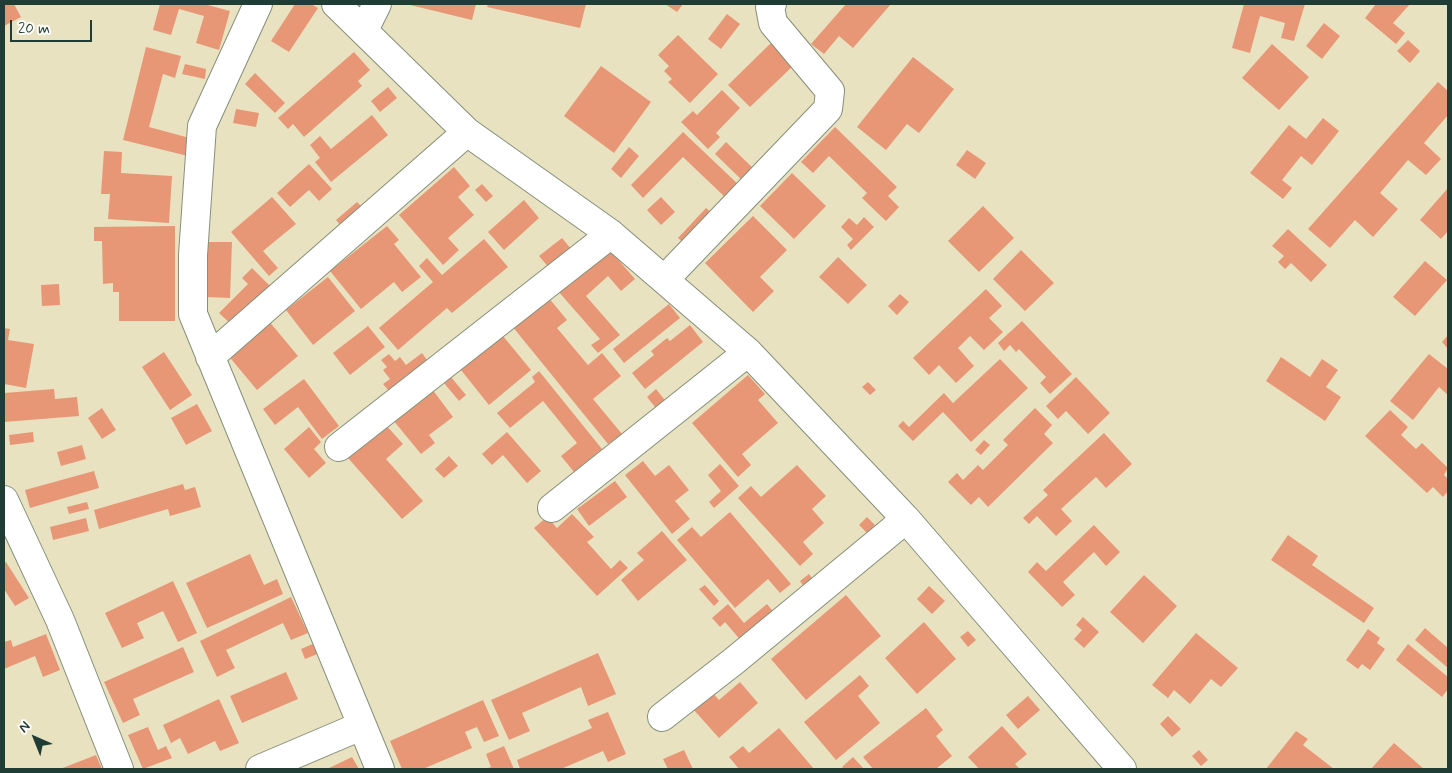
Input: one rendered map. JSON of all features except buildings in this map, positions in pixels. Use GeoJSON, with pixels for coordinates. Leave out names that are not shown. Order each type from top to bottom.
{"type":"FeatureCollection","features":[{"type":"Feature","properties":{"kind":"street"},"geometry":{"type":"LineString","coordinates":[[258,4],[202,126],[194,255],[193,314],[380,769]]}},
{"type":"Feature","properties":{"kind":"street"},"geometry":{"type":"LineString","coordinates":[[336,4],[467,132],[611,234],[748,352],[906,519],[1122,769]]}},
{"type":"Feature","properties":{"kind":"street"},"geometry":{"type":"LineString","coordinates":[[364,30],[377,4]]}},
{"type":"Feature","properties":{"kind":"street"},"geometry":{"type":"LineString","coordinates":[[665,279],[828,110],[830,91],[774,23],[770,7],[772,4]]}},
{"type":"Feature","properties":{"kind":"street"},"geometry":{"type":"LineString","coordinates":[[210,357],[467,132]]}},
{"type":"Feature","properties":{"kind":"street"},"geometry":{"type":"LineString","coordinates":[[339,447],[611,234]]}},
{"type":"Feature","properties":{"kind":"street"},"geometry":{"type":"LineString","coordinates":[[552,508],[748,352]]}},
{"type":"Feature","properties":{"kind":"street"},"geometry":{"type":"LineString","coordinates":[[4,500],[60,620],[119,769]]}},
{"type":"Feature","properties":{"kind":"street"},"geometry":{"type":"LineString","coordinates":[[662,717],[734,661],[906,519]]}},
{"type":"Feature","properties":{"kind":"street"},"geometry":{"type":"LineString","coordinates":[[260,769],[361,726]]}}]}
